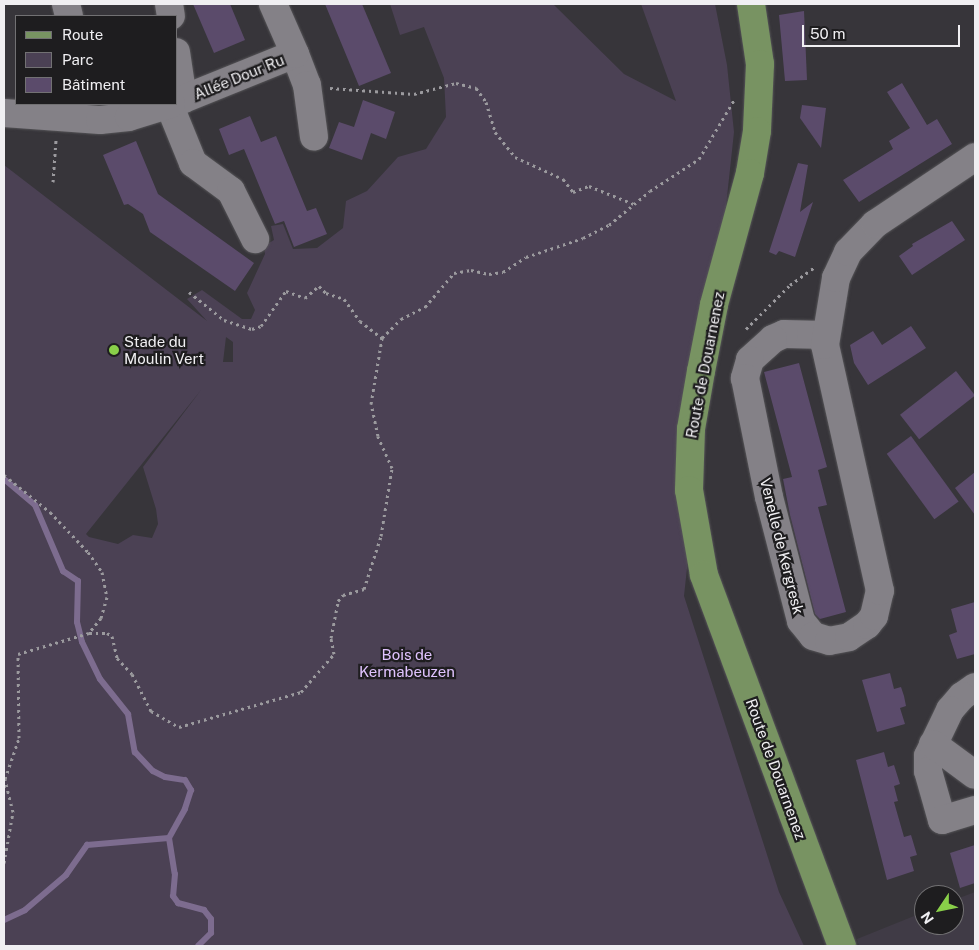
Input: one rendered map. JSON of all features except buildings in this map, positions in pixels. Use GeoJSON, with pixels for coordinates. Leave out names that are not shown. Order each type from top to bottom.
{"type":"FeatureCollection","features":[{"type":"Feature","properties":{"kind":"main road","name":"Route de Douarnenez"},"geometry":{"type":"LineString","coordinates":[[750,4],[758,44],[759,115],[750,173],[714,305],[694,408],[689,490],[704,575],[842,946]]}},
{"type":"Feature","properties":{"kind":"street","name":"Allée Dour Ru"},"geometry":{"type":"LineString","coordinates":[[273,4],[307,85],[314,137]]}},
{"type":"Feature","properties":{"kind":"street","name":"Allée Dour Ru"},"geometry":{"type":"LineString","coordinates":[[178,101],[295,54]]}},
{"type":"Feature","properties":{"kind":"street","name":"Allée Dour Ru"},"geometry":{"type":"LineString","coordinates":[[4,113],[59,110],[117,119],[165,105]]}},
{"type":"Feature","properties":{"kind":"street","name":"Allée Dour Ru"},"geometry":{"type":"LineString","coordinates":[[176,105],[193,163],[231,191],[255,239]]}},
{"type":"Feature","properties":{"kind":"street","name":"Venelle de Kergresk"},"geometry":{"type":"LineString","coordinates":[[826,335],[784,334],[765,344],[750,360],[745,386],[768,497],[801,621],[813,636],[830,641],[849,637],[867,625],[874,616],[880,591],[828,364],[826,335],[836,278],[857,242],[875,224],[975,157]]}},
{"type":"Feature","properties":{"kind":"street"},"geometry":{"type":"LineString","coordinates":[[975,687],[962,696],[950,710],[928,756],[928,771],[942,820],[975,810]]}},
{"type":"Feature","properties":{"kind":"street"},"geometry":{"type":"LineString","coordinates":[[933,744],[975,775]]}},
{"type":"Feature","properties":{"kind":"path"},"geometry":{"type":"LineString","coordinates":[[4,863],[13,812],[5,779],[19,738],[18,654],[89,633],[112,636],[118,658],[132,674],[150,711],[166,722],[180,726],[301,692],[334,654],[332,638],[338,601],[343,595],[364,589],[381,536],[392,468],[378,436],[371,404],[382,338],[401,319],[425,307],[454,273],[471,270],[490,274],[503,272],[540,251],[598,232],[634,204],[699,159],[745,85],[760,81]]}},
{"type":"Feature","properties":{"kind":"path"},"geometry":{"type":"LineString","coordinates":[[307,85],[414,94],[456,83],[476,88],[486,102],[495,132],[505,148],[515,157],[563,179],[572,192],[588,186],[634,204]]}},
{"type":"Feature","properties":{"kind":"path"},"geometry":{"type":"LineString","coordinates":[[53,182],[59,110]]}},
{"type":"Feature","properties":{"kind":"path"},"geometry":{"type":"LineString","coordinates":[[738,336],[802,275],[827,262],[842,266]]}},
{"type":"Feature","properties":{"kind":"path"},"geometry":{"type":"LineString","coordinates":[[189,292],[224,320],[252,329],[261,326],[286,291],[306,298],[319,286],[326,293],[344,299],[360,321],[382,338]]}},
{"type":"Feature","properties":{"kind":"path"},"geometry":{"type":"LineString","coordinates":[[4,475],[50,512],[88,552],[102,572],[107,597],[101,618],[89,633]]}},
{"type":"Feature","properties":{"kind":"shaded area"},"geometry":{"type":"Polygon","coordinates":[[[975,892],[975,946],[859,946],[857,939],[914,916],[914,935],[964,935],[964,896],[975,892]]]}},
{"type":"Feature","properties":{"kind":"green space","name":"Bois de Kermabeuzen"},"geometry":{"type":"Polygon","coordinates":[[[390,4],[553,4],[624,74],[676,101],[641,4],[715,4],[727,65],[734,132],[684,596],[779,892],[804,946],[4,946],[4,165],[207,321],[187,299],[202,290],[242,319],[251,319],[255,310],[247,293],[265,254],[264,246],[274,240],[271,226],[283,224],[293,249],[317,248],[343,228],[346,201],[367,191],[398,157],[426,149],[446,117],[444,78],[424,27],[400,35],[390,4]],[[226,337],[223,362],[233,362],[233,342],[226,337]],[[201,390],[86,534],[89,537],[118,544],[133,535],[152,538],[158,524],[156,509],[143,467],[201,390]]]}},
{"type":"Feature","properties":{"kind":"waterway"},"geometry":{"type":"LineString","coordinates":[[4,479],[35,505],[63,571],[78,581],[77,622],[82,642],[100,679],[128,714],[135,752],[153,771],[165,777],[185,780],[191,790],[185,809],[169,838],[175,874],[173,896],[178,903],[204,910],[211,919],[211,933],[198,946]]}},
{"type":"Feature","properties":{"kind":"waterway"},"geometry":{"type":"LineString","coordinates":[[4,920],[25,910],[66,875],[87,845],[169,838]]}},
{"type":"Feature","properties":{"kind":"place","name":"Stade du Moulin Vert"},"geometry":{"type":"Point","coordinates":[114,350]}}]}
